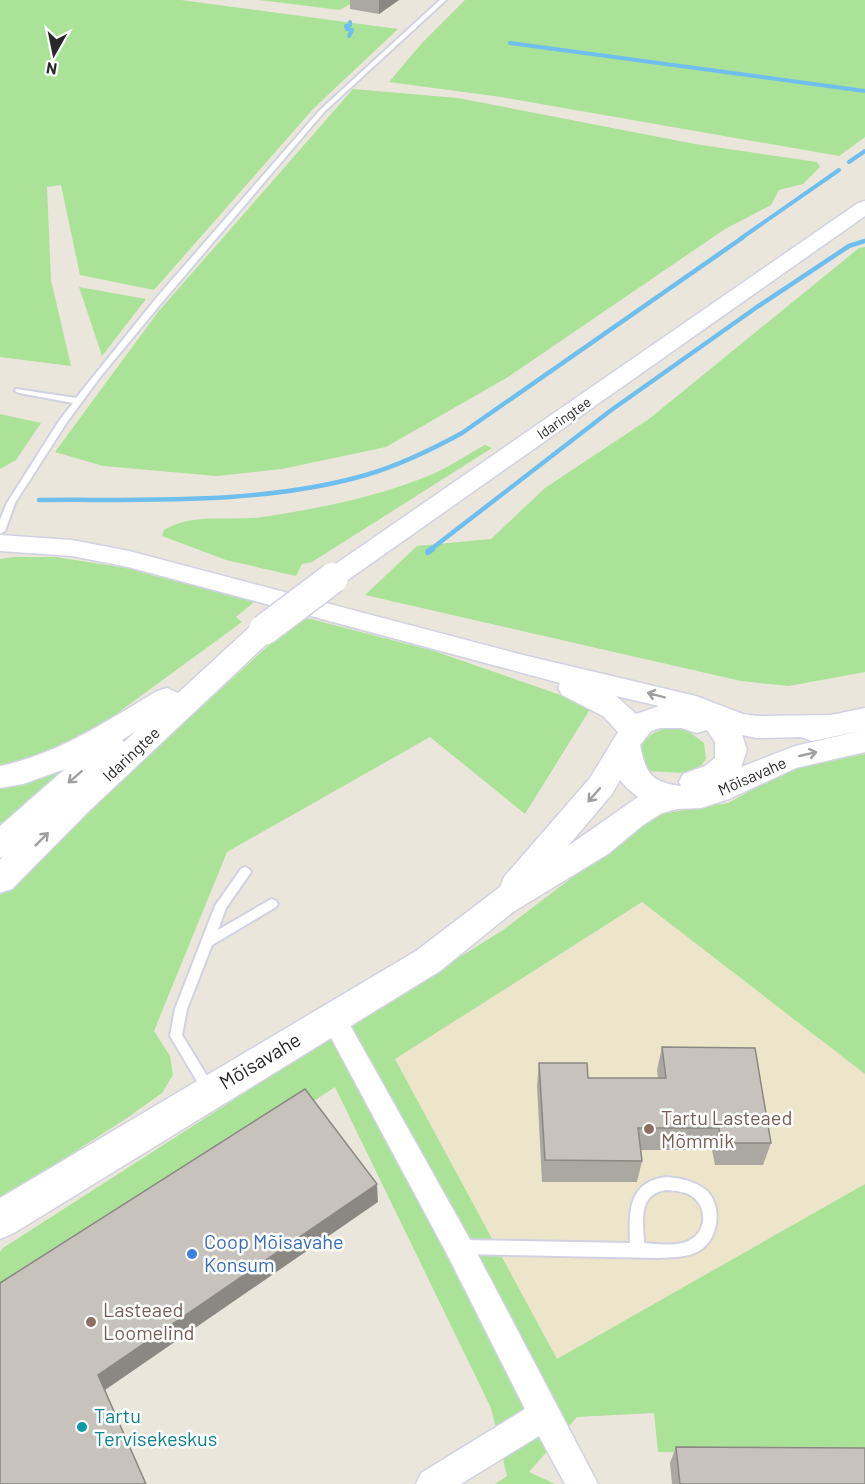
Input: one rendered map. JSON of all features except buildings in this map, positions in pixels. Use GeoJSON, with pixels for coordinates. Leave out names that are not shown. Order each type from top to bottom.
{"type":"FeatureCollection","features":[{"type":"Feature","properties":{"kind":"street","name":"Idaringtee"},"geometry":{"type":"LineString","coordinates":[[0,845],[167,698],[333,579],[864,208]]}},
{"type":"Feature","properties":{"kind":"street"},"geometry":{"type":"LineString","coordinates":[[0,543],[72,548],[129,559],[523,664],[696,706],[738,724],[757,727],[830,726]]}},
{"type":"Feature","properties":{"kind":"street","name":"Idaringtee"},"geometry":{"type":"LineString","coordinates":[[0,880],[78,803],[264,630]]}},
{"type":"Feature","properties":{"kind":"street"},"geometry":{"type":"LineString","coordinates":[[523,664],[537,676],[604,703],[622,714],[629,739],[626,762],[632,775],[641,784]]}},
{"type":"Feature","properties":{"kind":"street"},"geometry":{"type":"LineString","coordinates":[[0,777],[42,768],[102,737],[167,698]]}},
{"type":"Feature","properties":{"kind":"street"},"geometry":{"type":"LineString","coordinates":[[711,714],[730,741]]}},
{"type":"Feature","properties":{"kind":"street","name":"Mõisavahe"},"geometry":{"type":"LineString","coordinates":[[501,903],[601,786],[641,723],[659,717],[682,717],[702,724],[716,735],[730,741],[755,744],[865,719]]}},
{"type":"Feature","properties":{"kind":"street","name":"Mõisavahe"},"geometry":{"type":"LineString","coordinates":[[561,869],[583,840],[627,793],[641,784],[706,780],[725,770],[732,756],[730,741]]}},
{"type":"Feature","properties":{"kind":"street","name":"Mõisavahe"},"geometry":{"type":"LineString","coordinates":[[5,1220],[332,1017],[428,961],[501,903],[561,869],[653,803],[674,798],[711,795],[786,760],[865,741]]}},
{"type":"Feature","properties":{"kind":"street","name":"Mõisavahe"},"geometry":{"type":"LineString","coordinates":[[641,784],[656,793],[674,798]]}},
{"type":"Feature","properties":{"kind":"street"},"geometry":{"type":"LineString","coordinates":[[332,1017],[458,1246],[544,1415],[582,1484]]}},
{"type":"Feature","properties":{"kind":"street"},"geometry":{"type":"LineString","coordinates":[[432,1484],[544,1415]]}},
{"type":"Feature","properties":{"kind":"lane"},"geometry":{"type":"LineString","coordinates":[[0,531],[11,503],[78,401],[161,298],[322,111],[443,0]]}},
{"type":"Feature","properties":{"kind":"lane"},"geometry":{"type":"LineString","coordinates":[[19,391],[78,401]]}},
{"type":"Feature","properties":{"kind":"lane"},"geometry":{"type":"LineString","coordinates":[[210,1092],[176,1036],[181,1009],[221,906],[245,872]]}},
{"type":"Feature","properties":{"kind":"lane"},"geometry":{"type":"LineString","coordinates":[[207,942],[272,904]]}},
{"type":"Feature","properties":{"kind":"lane"},"geometry":{"type":"LineString","coordinates":[[458,1246],[637,1249],[686,1249],[706,1238],[710,1228],[709,1211],[702,1195],[686,1187],[663,1184],[648,1187],[640,1198],[636,1213],[637,1249]]}},
{"type":"Feature","properties":{"kind":"shaded area","name":"Tartu Lasteaed Mõmmik"},"geometry":{"type":"Polygon","coordinates":[[[643,902],[865,1074],[865,1184],[557,1359],[395,1059],[643,902]]]}},
{"type":"Feature","properties":{"kind":"green space"},"geometry":{"type":"Polygon","coordinates":[[[0,0],[181,0],[398,29],[313,109],[154,290],[80,275],[61,185],[47,187],[51,280],[71,366],[0,357],[0,0]]]}},
{"type":"Feature","properties":{"kind":"green space"},"geometry":{"type":"Polygon","coordinates":[[[259,0],[357,0],[340,10],[259,0]]]}},
{"type":"Feature","properties":{"kind":"green space"},"geometry":{"type":"Polygon","coordinates":[[[465,0],[865,0],[865,137],[839,156],[501,97],[389,82],[422,43],[465,0]]]}},
{"type":"Feature","properties":{"kind":"green space"},"geometry":{"type":"Polygon","coordinates":[[[353,89],[458,98],[695,144],[817,162],[820,167],[803,184],[779,190],[771,205],[725,229],[508,377],[386,447],[282,469],[217,476],[103,466],[55,452],[158,312],[353,89]]]}},
{"type":"Feature","properties":{"kind":"green space"},"geometry":{"type":"Polygon","coordinates":[[[865,247],[865,672],[789,686],[741,681],[365,595],[417,546],[491,539],[545,488],[649,419],[859,248],[865,247]]]}},
{"type":"Feature","properties":{"kind":"green space"},"geometry":{"type":"Polygon","coordinates":[[[79,287],[146,299],[102,356],[79,287]]]}},
{"type":"Feature","properties":{"kind":"green space"},"geometry":{"type":"Polygon","coordinates":[[[0,414],[41,423],[16,460],[0,469],[0,414]]]}},
{"type":"Feature","properties":{"kind":"green space"},"geometry":{"type":"Polygon","coordinates":[[[485,445],[492,448],[312,562],[302,564],[296,576],[226,560],[162,536],[164,530],[187,521],[263,517],[328,506],[370,495],[433,474],[485,445]]]}},
{"type":"Feature","properties":{"kind":"green space"},"geometry":{"type":"Polygon","coordinates":[[[56,557],[126,568],[254,602],[236,617],[242,622],[97,728],[54,752],[0,767],[0,559],[56,557]]]}},
{"type":"Feature","properties":{"kind":"green space"},"geometry":{"type":"Polygon","coordinates":[[[307,618],[434,651],[592,706],[525,814],[430,737],[227,852],[154,1031],[170,1056],[173,1075],[162,1093],[0,1200],[0,895],[271,643],[307,618]]]}},
{"type":"Feature","properties":{"kind":"green space"},"geometry":{"type":"Polygon","coordinates":[[[668,728],[687,730],[704,743],[706,759],[700,766],[680,773],[648,772],[639,751],[650,735],[668,728]]]}},
{"type":"Feature","properties":{"kind":"green space"},"geometry":{"type":"Polygon","coordinates":[[[865,754],[865,1074],[642,902],[395,1059],[557,1359],[865,1184],[865,1455],[658,1452],[654,1413],[577,1417],[529,1472],[555,1484],[495,1484],[507,1476],[491,1408],[335,1087],[0,1308],[0,1252],[3,1248],[503,930],[654,815],[728,803],[793,768],[865,754]]]}},
{"type":"Feature","properties":{"kind":"green space"},"geometry":{"type":"Polygon","coordinates":[[[64,769],[0,828],[0,786],[64,769]]]}},
{"type":"Feature","properties":{"kind":"waterway"},"geometry":{"type":"LineString","coordinates":[[349,36],[352,30],[347,29],[346,26],[350,25],[350,22]]}},
{"type":"Feature","properties":{"kind":"waterway"},"geometry":{"type":"LineString","coordinates":[[510,43],[865,91]]}},
{"type":"Feature","properties":{"kind":"waterway"},"geometry":{"type":"LineString","coordinates":[[849,162],[865,151]]}},
{"type":"Feature","properties":{"kind":"waterway"},"geometry":{"type":"LineString","coordinates":[[740,239],[839,170]]}},
{"type":"Feature","properties":{"kind":"waterway"},"geometry":{"type":"LineString","coordinates":[[39,500],[162,500],[245,496],[326,485],[391,467],[462,433],[742,238]]}},
{"type":"Feature","properties":{"kind":"waterway"},"geometry":{"type":"LineString","coordinates":[[430,550],[610,411],[757,307],[849,246],[865,241]]}},
{"type":"Feature","properties":{"kind":"waterway"},"geometry":{"type":"LineString","coordinates":[[428,552],[432,549]]}},
{"type":"Feature","properties":{"kind":"place","name":"Tartu Lasteaed Mõmmik"},"geometry":{"type":"Point","coordinates":[649,1129]}},
{"type":"Feature","properties":{"kind":"place","name":"Coop Mõisavahe Konsum"},"geometry":{"type":"Point","coordinates":[192,1254]}},
{"type":"Feature","properties":{"kind":"place","name":"Lasteaed Loomelind"},"geometry":{"type":"Point","coordinates":[91,1322]}},
{"type":"Feature","properties":{"kind":"place","name":"Tartu Tervisekeskus"},"geometry":{"type":"Point","coordinates":[82,1427]}}]}
